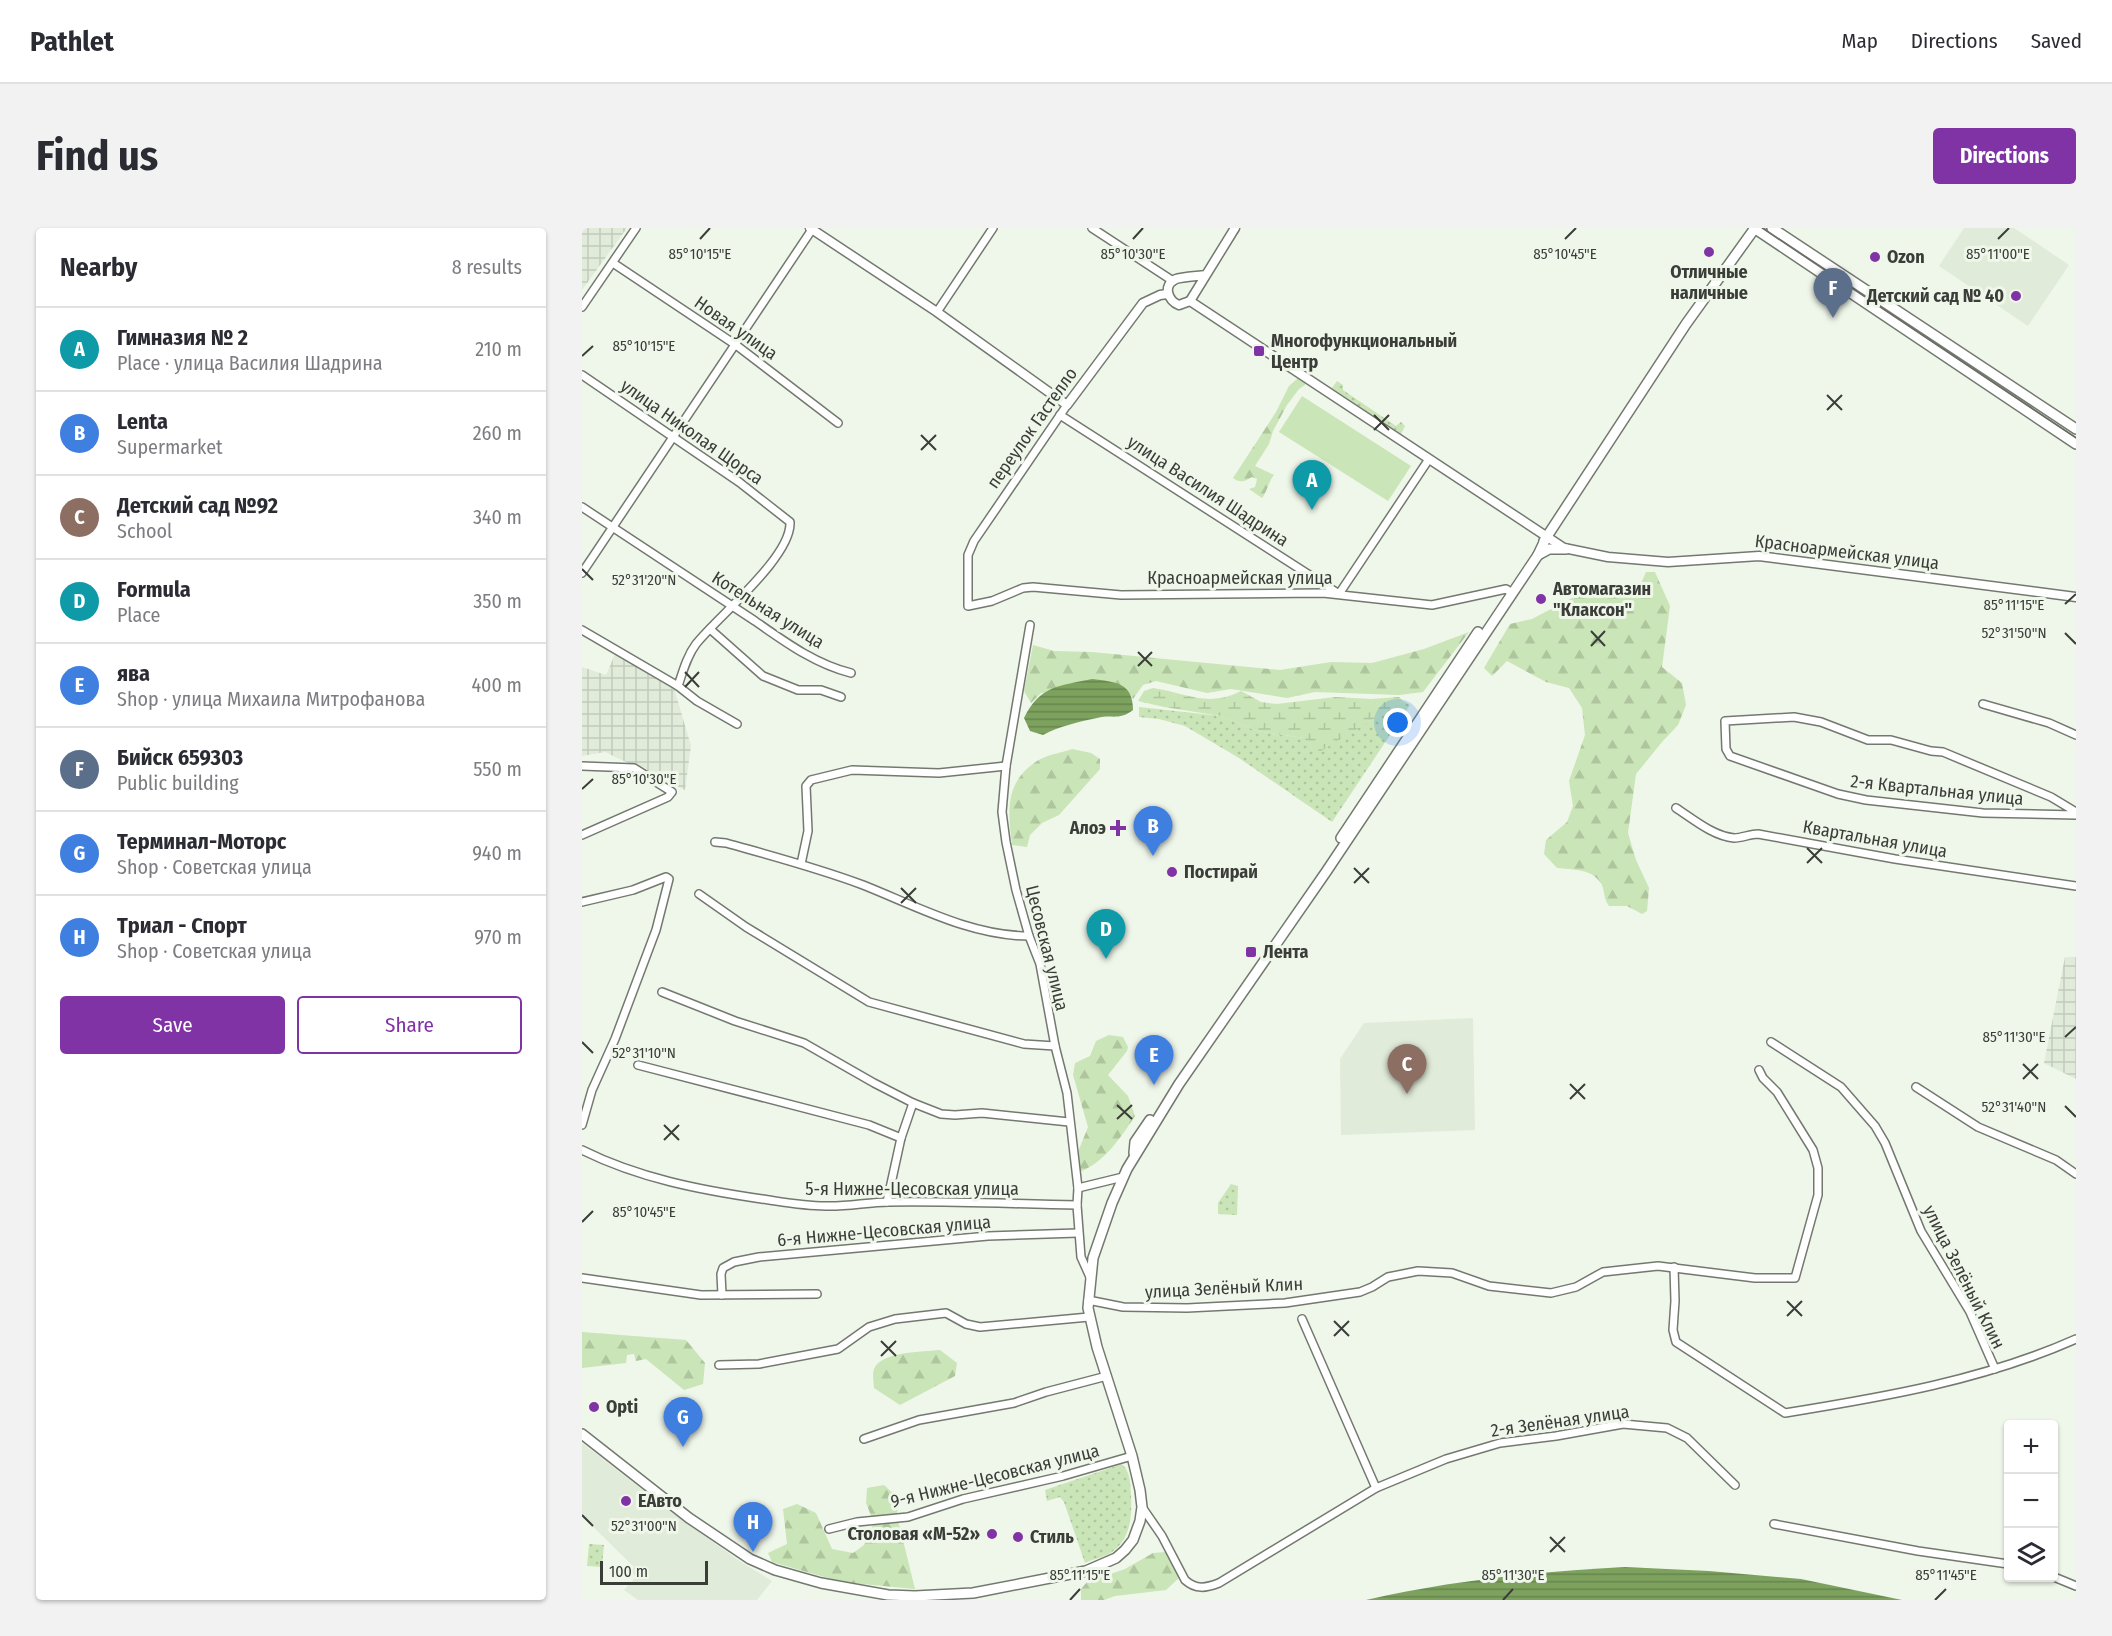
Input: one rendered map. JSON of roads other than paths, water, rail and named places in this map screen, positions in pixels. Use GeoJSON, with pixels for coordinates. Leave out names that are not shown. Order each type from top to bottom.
{"type":"FeatureCollection","features":[{"type":"Feature","properties":{"kind":"main road"},"geometry":{"type":"LineString","coordinates":[[1772,228],[2076,429]]}},
{"type":"Feature","properties":{"kind":"main road"},"geometry":{"type":"LineString","coordinates":[[582,1434],[689,1518],[762,1565],[821,1583],[885,1594],[915,1596],[973,1593],[1086,1571],[1116,1558],[1138,1532],[1142,1507],[1132,1456],[1089,1317],[1088,1300],[1090,1277],[1100,1233],[1123,1177],[1194,1062],[1276,945],[1401,752],[1654,375],[1690,328],[1757,229],[2076,444]]}},
{"type":"Feature","properties":{"kind":"main road"},"geometry":{"type":"LineString","coordinates":[[1510,591],[1538,555],[1547,536]]}},
{"type":"Feature","properties":{"kind":"main road"},"geometry":{"type":"LineString","coordinates":[[1538,555],[1549,549],[1566,549]]}},
{"type":"Feature","properties":{"kind":"street"},"geometry":{"type":"LineString","coordinates":[[582,307],[636,228]]}},
{"type":"Feature","properties":{"kind":"street"},"geometry":{"type":"LineString","coordinates":[[582,573],[812,228],[937,312],[1067,405]]}},
{"type":"Feature","properties":{"kind":"street"},"geometry":{"type":"LineString","coordinates":[[937,312],[993,228]]}},
{"type":"Feature","properties":{"kind":"street"},"geometry":{"type":"LineString","coordinates":[[1092,228],[1169,287],[1174,303],[1179,305],[1192,299],[1235,228]]}},
{"type":"Feature","properties":{"kind":"street","name":"Новая улица"},"geometry":{"type":"LineString","coordinates":[[613,262],[736,345],[838,423]]}},
{"type":"Feature","properties":{"kind":"street"},"geometry":{"type":"LineString","coordinates":[[1169,287],[1179,278],[1205,275]]}},
{"type":"Feature","properties":{"kind":"street"},"geometry":{"type":"LineString","coordinates":[[1185,279],[1193,286],[1192,299]]}},
{"type":"Feature","properties":{"kind":"street","name":"переулок Гастелло"},"geometry":{"type":"LineString","coordinates":[[968,606],[968,555],[974,541],[1067,405],[1143,303],[1169,287]]}},
{"type":"Feature","properties":{"kind":"street","name":"Красноармейская улица"},"geometry":{"type":"LineString","coordinates":[[1192,299],[1566,549],[1608,557],[1668,561],[1759,556],[2076,597]]}},
{"type":"Feature","properties":{"kind":"street","name":"улица Николая Щорса"},"geometry":{"type":"LineString","coordinates":[[582,375],[674,436],[784,515],[791,525],[783,543],[757,581],[733,606]]}},
{"type":"Feature","properties":{"kind":"street","name":"улица Василия Шадрина"},"geometry":{"type":"LineString","coordinates":[[1060,415],[1339,594]]}},
{"type":"Feature","properties":{"kind":"street"},"geometry":{"type":"LineString","coordinates":[[1339,594],[1430,459]]}},
{"type":"Feature","properties":{"kind":"street","name":"Котельная улица"},"geometry":{"type":"LineString","coordinates":[[582,507],[781,640],[826,664],[851,673]]}},
{"type":"Feature","properties":{"kind":"street","name":"Красноармейская улица"},"geometry":{"type":"LineString","coordinates":[[968,606],[992,602],[1023,588],[1033,587],[1121,595],[1339,594],[1432,605],[1510,591]]}},
{"type":"Feature","properties":{"kind":"street"},"geometry":{"type":"LineString","coordinates":[[678,686],[692,650],[733,606]]}},
{"type":"Feature","properties":{"kind":"street","name":"Цесовская улица"},"geometry":{"type":"LineString","coordinates":[[1030,625],[1006,766],[1002,812],[1006,842],[1029,936],[1040,964],[1055,1046],[1067,1093],[1078,1188],[1078,1233],[1082,1261],[1090,1277]]}},
{"type":"Feature","properties":{"kind":"street"},"geometry":{"type":"LineString","coordinates":[[710,629],[751,666],[774,681],[800,691],[821,690],[841,697]]}},
{"type":"Feature","properties":{"kind":"street"},"geometry":{"type":"LineString","coordinates":[[582,630],[678,686],[737,724]]}},
{"type":"Feature","properties":{"kind":"street"},"geometry":{"type":"LineString","coordinates":[[1983,704],[2049,723],[2076,735]]}},
{"type":"Feature","properties":{"kind":"street","name":"2-я Квартальная улица"},"geometry":{"type":"LineString","coordinates":[[1794,717],[1821,722],[1868,740],[1891,740],[1943,752],[2051,797],[2076,814],[1983,813],[1866,800],[1838,794],[1730,756],[1726,749],[1725,721],[1794,717]]}},
{"type":"Feature","properties":{"kind":"street"},"geometry":{"type":"LineString","coordinates":[[582,766],[633,768],[669,789],[672,794],[582,835]]}},
{"type":"Feature","properties":{"kind":"street"},"geometry":{"type":"LineString","coordinates":[[801,864],[808,831],[806,786],[811,780],[852,770],[939,773],[1006,766]]}},
{"type":"Feature","properties":{"kind":"street","name":"Квартальная улица"},"geometry":{"type":"LineString","coordinates":[[1676,808],[1710,829],[1730,837],[1758,834],[1895,859],[2076,886]]}},
{"type":"Feature","properties":{"kind":"street"},"geometry":{"type":"LineString","coordinates":[[715,842],[801,864],[860,884],[965,926],[1010,936],[1029,936]]}},
{"type":"Feature","properties":{"kind":"street"},"geometry":{"type":"LineString","coordinates":[[582,902],[633,890],[668,877],[669,883],[656,930],[615,1039],[592,1090],[582,1125]]}},
{"type":"Feature","properties":{"kind":"street"},"geometry":{"type":"LineString","coordinates":[[699,894],[746,927],[869,1002],[1024,1044],[1055,1046]]}},
{"type":"Feature","properties":{"kind":"street"},"geometry":{"type":"LineString","coordinates":[[662,992],[735,1021],[804,1043],[913,1102],[948,1115],[982,1113],[1069,1122]]}},
{"type":"Feature","properties":{"kind":"street","name":"улица Зелёный Клин"},"geometry":{"type":"LineString","coordinates":[[1771,1042],[1841,1087],[1875,1126],[1885,1143],[1921,1232],[1970,1312],[1995,1369]]}},
{"type":"Feature","properties":{"kind":"street"},"geometry":{"type":"LineString","coordinates":[[638,1065],[869,1125],[901,1138]]}},
{"type":"Feature","properties":{"kind":"street","name":"улица Зелёный Клин"},"geometry":{"type":"LineString","coordinates":[[1088,1300],[1123,1308],[1187,1308],[1285,1303],[1360,1292],[1388,1277],[1418,1271],[1452,1273],[1489,1286],[1551,1293],[1576,1287],[1603,1272],[1634,1268],[1674,1267],[1755,1278],[1795,1278],[1818,1195],[1818,1168],[1813,1150],[1777,1092],[1759,1070]]}},
{"type":"Feature","properties":{"kind":"street"},"geometry":{"type":"LineString","coordinates":[[1916,1087],[1978,1127],[2056,1160],[2076,1174]]}},
{"type":"Feature","properties":{"kind":"street"},"geometry":{"type":"LineString","coordinates":[[582,1088],[592,1090]]}},
{"type":"Feature","properties":{"kind":"street"},"geometry":{"type":"LineString","coordinates":[[887,1202],[901,1138],[913,1102]]}},
{"type":"Feature","properties":{"kind":"street","name":"5-я Нижне-Цесовская улица"},"geometry":{"type":"LineString","coordinates":[[582,1150],[649,1176],[691,1187],[765,1200],[823,1206],[887,1202],[1077,1205]]}},
{"type":"Feature","properties":{"kind":"street"},"geometry":{"type":"LineString","coordinates":[[1078,1188],[1123,1177]]}},
{"type":"Feature","properties":{"kind":"street","name":"6-я Нижне-Цесовская улица"},"geometry":{"type":"LineString","coordinates":[[722,1295],[723,1268],[730,1263],[759,1257],[988,1236],[1078,1233]]}},
{"type":"Feature","properties":{"kind":"street"},"geometry":{"type":"LineString","coordinates":[[1674,1267],[1673,1330],[1676,1342],[1785,1413],[1937,1385],[1995,1369],[2076,1339]]}},
{"type":"Feature","properties":{"kind":"street"},"geometry":{"type":"LineString","coordinates":[[582,1278],[701,1295],[817,1294]]}},
{"type":"Feature","properties":{"kind":"street"},"geometry":{"type":"LineString","coordinates":[[719,1365],[759,1364],[838,1349],[873,1326],[895,1319],[939,1313],[952,1315],[966,1324],[980,1327],[1089,1317]]}},
{"type":"Feature","properties":{"kind":"street"},"geometry":{"type":"LineString","coordinates":[[1302,1319],[1376,1488]]}},
{"type":"Feature","properties":{"kind":"street"},"geometry":{"type":"LineString","coordinates":[[864,1439],[919,1420],[1014,1403],[1107,1376]]}},
{"type":"Feature","properties":{"kind":"street","name":"2-я Зелёная улица"},"geometry":{"type":"LineString","coordinates":[[1142,1507],[1162,1536],[1185,1580],[1201,1588],[1219,1583],[1376,1488],[1446,1459],[1490,1445],[1623,1424],[1667,1428],[1687,1438],[1735,1485]]}},
{"type":"Feature","properties":{"kind":"street","name":"9-я Нижне-Цесовская улица"},"geometry":{"type":"LineString","coordinates":[[829,1529],[857,1522],[908,1517],[963,1499],[995,1493],[1132,1456]]}},
{"type":"Feature","properties":{"kind":"street"},"geometry":{"type":"LineString","coordinates":[[1774,1524],[1918,1551],[2004,1563]]}},
{"type":"Feature","properties":{"kind":"street"},"geometry":{"type":"LineString","coordinates":[[2058,1579],[2076,1586]]}},
{"type":"Feature","properties":{"kind":"tram line"},"geometry":{"type":"LineString","coordinates":[[1762,228],[2076,438]]}},
{"type":"Feature","properties":{"kind":"place","name":"Отличные наличные"},"geometry":{"type":"Point","coordinates":[1709,252]}},
{"type":"Feature","properties":{"kind":"place","name":"Ozon"},"geometry":{"type":"Point","coordinates":[1875,257]}},
{"type":"Feature","properties":{"kind":"place","name":"Детский сад № 40"},"geometry":{"type":"Point","coordinates":[2016,296]}},
{"type":"Feature","properties":{"kind":"place","name":"Бийск 659303"},"geometry":{"type":"Point","coordinates":[1833,318]}},
{"type":"Feature","properties":{"kind":"place","name":"Многофункциональный Центр"},"geometry":{"type":"Point","coordinates":[1259,351]}},
{"type":"Feature","properties":{"kind":"place","name":"Гимназия № 2"},"geometry":{"type":"Point","coordinates":[1312,510]}},
{"type":"Feature","properties":{"kind":"place","name":"Автомагазин \"Клаксон\""},"geometry":{"type":"Point","coordinates":[1541,599]}},
{"type":"Feature","properties":{"kind":"place","name":"Алоэ"},"geometry":{"type":"Point","coordinates":[1118,828]}},
{"type":"Feature","properties":{"kind":"place","name":"Lenta"},"geometry":{"type":"Point","coordinates":[1153,856]}},
{"type":"Feature","properties":{"kind":"place","name":"Постирай"},"geometry":{"type":"Point","coordinates":[1172,872]}},
{"type":"Feature","properties":{"kind":"place","name":"Лента"},"geometry":{"type":"Point","coordinates":[1251,952]}},
{"type":"Feature","properties":{"kind":"place","name":"Formula"},"geometry":{"type":"Point","coordinates":[1106,959]}},
{"type":"Feature","properties":{"kind":"place","name":"ява"},"geometry":{"type":"Point","coordinates":[1154,1085]}},
{"type":"Feature","properties":{"kind":"place","name":"Детский сад №92"},"geometry":{"type":"Point","coordinates":[1407,1094]}},
{"type":"Feature","properties":{"kind":"place","name":"Opti"},"geometry":{"type":"Point","coordinates":[594,1407]}},
{"type":"Feature","properties":{"kind":"place","name":"Терминал-Моторс"},"geometry":{"type":"Point","coordinates":[683,1447]}},
{"type":"Feature","properties":{"kind":"place","name":"ЕАвто"},"geometry":{"type":"Point","coordinates":[626,1501]}},
{"type":"Feature","properties":{"kind":"place","name":"Столовая «М-52»"},"geometry":{"type":"Point","coordinates":[992,1534]}},
{"type":"Feature","properties":{"kind":"place","name":"Стиль"},"geometry":{"type":"Point","coordinates":[1018,1537]}},
{"type":"Feature","properties":{"kind":"place","name":"Триал - Спорт"},"geometry":{"type":"Point","coordinates":[753,1552]}}]}
